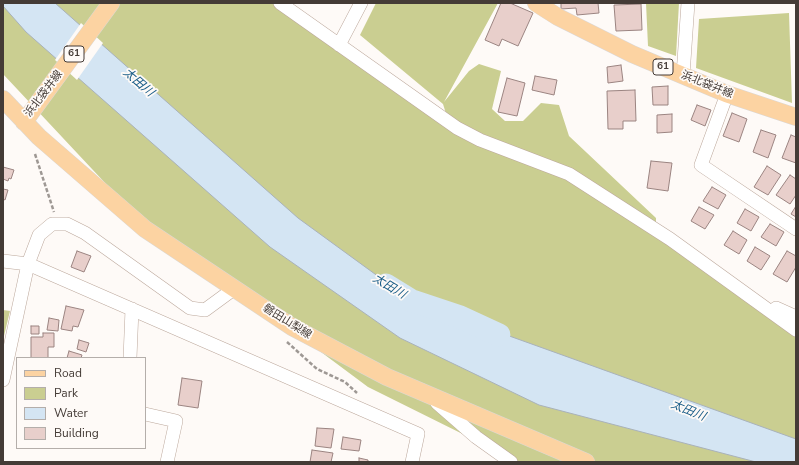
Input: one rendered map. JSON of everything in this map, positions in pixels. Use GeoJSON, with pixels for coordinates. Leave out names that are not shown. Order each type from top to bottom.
{"type":"FeatureCollection","features":[{"type":"Feature","properties":{"kind":"main road","name":"浜北袋井線"},"geometry":{"type":"LineString","coordinates":[[3,99],[24,122],[111,3]]}},
{"type":"Feature","properties":{"kind":"main road","name":"浜北袋井線"},"geometry":{"type":"LineString","coordinates":[[536,3],[558,17],[632,54],[727,94],[796,117]]}},
{"type":"Feature","properties":{"kind":"main road","name":"磐田山梨線"},"geometry":{"type":"LineString","coordinates":[[24,122],[145,229],[292,327],[387,377],[426,395],[586,462]]}},
{"type":"Feature","properties":{"kind":"street"},"geometry":{"type":"LineString","coordinates":[[280,3],[457,128],[480,140],[569,174],[670,239],[796,330]]}},
{"type":"Feature","properties":{"kind":"street"},"geometry":{"type":"LineString","coordinates":[[339,45],[361,3]]}},
{"type":"Feature","properties":{"kind":"street"},"geometry":{"type":"LineString","coordinates":[[683,75],[688,3]]}},
{"type":"Feature","properties":{"kind":"street"},"geometry":{"type":"LineString","coordinates":[[727,94],[701,165],[796,229]]}},
{"type":"Feature","properties":{"kind":"street"},"geometry":{"type":"LineString","coordinates":[[3,380],[28,264],[39,235],[52,224],[67,224],[85,233],[190,308],[205,310],[235,288]]}},
{"type":"Feature","properties":{"kind":"street"},"geometry":{"type":"LineString","coordinates":[[3,261],[28,264],[418,434],[412,462]]}},
{"type":"Feature","properties":{"kind":"street"},"geometry":{"type":"LineString","coordinates":[[751,297],[796,317]]}},
{"type":"Feature","properties":{"kind":"street"},"geometry":{"type":"LineString","coordinates":[[130,357],[132,309]]}},
{"type":"Feature","properties":{"kind":"street"},"geometry":{"type":"LineString","coordinates":[[426,395],[446,410],[476,437],[511,462]]}},
{"type":"Feature","properties":{"kind":"street"},"geometry":{"type":"LineString","coordinates":[[146,414],[176,421],[167,462]]}},
{"type":"Feature","properties":{"kind":"path"},"geometry":{"type":"LineString","coordinates":[[37,158],[55,216]]}},
{"type":"Feature","properties":{"kind":"path"},"geometry":{"type":"LineString","coordinates":[[285,340],[317,368],[345,382],[359,394]]}},
{"type":"Feature","properties":{"kind":"green space"},"geometry":{"type":"Polygon","coordinates":[[[3,3],[289,3],[448,120],[443,104],[360,35],[376,3],[498,3],[444,102],[469,71],[479,64],[501,71],[492,109],[505,121],[523,121],[541,103],[559,105],[569,136],[656,218],[656,225],[577,179],[796,330],[796,462],[519,462],[368,387],[235,288],[122,201],[3,74],[3,3]]]}},
{"type":"Feature","properties":{"kind":"green space"},"geometry":{"type":"Polygon","coordinates":[[[646,3],[679,3],[676,56],[648,46],[646,3]]]}},
{"type":"Feature","properties":{"kind":"green space"},"geometry":{"type":"Polygon","coordinates":[[[789,13],[792,103],[696,68],[699,19],[789,13]]]}},
{"type":"Feature","properties":{"kind":"green space"},"geometry":{"type":"Polygon","coordinates":[[[3,310],[10,311],[3,340],[3,310]]]}},
{"type":"Feature","properties":{"kind":"water"},"geometry":{"type":"Polygon","coordinates":[[[3,3],[55,3],[298,218],[412,301],[796,439],[796,462],[756,462],[539,405],[400,338],[270,247],[26,32],[3,6],[3,3]]]}},
{"type":"Feature","properties":{"kind":"pier"},"geometry":{"type":"Polygon","coordinates":[[[81,23],[103,43],[77,80],[55,60],[81,23]]]}},
{"type":"Feature","properties":{"kind":"building"},"geometry":{"type":"Polygon","coordinates":[[[501,3],[510,3],[533,13],[518,46],[502,39],[499,46],[485,40],[501,3]]]}},
{"type":"Feature","properties":{"kind":"building"},"geometry":{"type":"Polygon","coordinates":[[[561,3],[598,3],[599,13],[577,15],[576,8],[561,9],[561,3]]]}},
{"type":"Feature","properties":{"kind":"building"},"geometry":{"type":"Polygon","coordinates":[[[641,4],[642,30],[616,31],[614,5],[641,4]]]}},
{"type":"Feature","properties":{"kind":"building"},"geometry":{"type":"Polygon","coordinates":[[[621,65],[623,81],[608,83],[607,67],[621,65]]]}},
{"type":"Feature","properties":{"kind":"building"},"geometry":{"type":"Polygon","coordinates":[[[535,76],[557,80],[554,95],[532,90],[535,76]]]}},
{"type":"Feature","properties":{"kind":"building"},"geometry":{"type":"Polygon","coordinates":[[[507,78],[525,83],[517,116],[498,112],[507,78]]]}},
{"type":"Feature","properties":{"kind":"building"},"geometry":{"type":"Polygon","coordinates":[[[668,86],[668,105],[653,105],[652,87],[668,86]]]}},
{"type":"Feature","properties":{"kind":"building"},"geometry":{"type":"Polygon","coordinates":[[[635,90],[636,121],[623,121],[623,129],[608,129],[607,91],[635,90]]]}},
{"type":"Feature","properties":{"kind":"building"},"geometry":{"type":"Polygon","coordinates":[[[697,105],[711,110],[705,126],[691,120],[697,105]]]}},
{"type":"Feature","properties":{"kind":"building"},"geometry":{"type":"Polygon","coordinates":[[[732,113],[747,119],[739,142],[723,136],[732,113]]]}},
{"type":"Feature","properties":{"kind":"building"},"geometry":{"type":"Polygon","coordinates":[[[672,114],[672,132],[657,133],[657,115],[672,114]]]}},
{"type":"Feature","properties":{"kind":"building"},"geometry":{"type":"Polygon","coordinates":[[[761,130],[776,135],[768,158],[753,152],[761,130]]]}},
{"type":"Feature","properties":{"kind":"building"},"geometry":{"type":"Polygon","coordinates":[[[791,135],[796,137],[796,163],[782,158],[791,135]]]}},
{"type":"Feature","properties":{"kind":"building"},"geometry":{"type":"Polygon","coordinates":[[[651,161],[672,163],[668,191],[647,188],[651,161]]]}},
{"type":"Feature","properties":{"kind":"building"},"geometry":{"type":"Polygon","coordinates":[[[767,166],[781,175],[768,195],[754,187],[767,166]]]}},
{"type":"Feature","properties":{"kind":"building"},"geometry":{"type":"Polygon","coordinates":[[[3,167],[14,170],[11,179],[9,178],[8,181],[3,179],[3,167]]]}},
{"type":"Feature","properties":{"kind":"building"},"geometry":{"type":"Polygon","coordinates":[[[790,175],[796,179],[796,195],[790,204],[776,195],[790,175]]]}},
{"type":"Feature","properties":{"kind":"building"},"geometry":{"type":"Polygon","coordinates":[[[712,187],[726,195],[718,209],[703,201],[712,187]]]}},
{"type":"Feature","properties":{"kind":"building"},"geometry":{"type":"Polygon","coordinates":[[[3,189],[8,190],[5,200],[3,199],[3,189]]]}},
{"type":"Feature","properties":{"kind":"building"},"geometry":{"type":"Polygon","coordinates":[[[796,206],[796,217],[791,214],[796,206]]]}},
{"type":"Feature","properties":{"kind":"building"},"geometry":{"type":"Polygon","coordinates":[[[699,207],[714,215],[705,229],[691,221],[699,207]]]}},
{"type":"Feature","properties":{"kind":"building"},"geometry":{"type":"Polygon","coordinates":[[[745,209],[759,217],[751,231],[737,223],[745,209]]]}},
{"type":"Feature","properties":{"kind":"building"},"geometry":{"type":"Polygon","coordinates":[[[770,224],[784,232],[776,246],[761,237],[770,224]]]}},
{"type":"Feature","properties":{"kind":"building"},"geometry":{"type":"Polygon","coordinates":[[[733,231],[747,240],[739,254],[724,245],[733,231]]]}},
{"type":"Feature","properties":{"kind":"building"},"geometry":{"type":"Polygon","coordinates":[[[755,247],[770,256],[761,270],[747,261],[755,247]]]}},
{"type":"Feature","properties":{"kind":"building"},"geometry":{"type":"Polygon","coordinates":[[[77,251],[91,256],[84,272],[71,267],[77,251]]]}},
{"type":"Feature","properties":{"kind":"building"},"geometry":{"type":"Polygon","coordinates":[[[787,251],[796,256],[796,267],[787,282],[773,274],[787,251]]]}},
{"type":"Feature","properties":{"kind":"building"},"geometry":{"type":"Polygon","coordinates":[[[66,306],[84,310],[78,327],[73,326],[72,331],[61,329],[66,306]]]}},
{"type":"Feature","properties":{"kind":"building"},"geometry":{"type":"Polygon","coordinates":[[[49,318],[59,320],[58,331],[47,330],[49,318]]]}},
{"type":"Feature","properties":{"kind":"building"},"geometry":{"type":"Polygon","coordinates":[[[31,326],[39,326],[39,334],[31,334],[31,326]]]}},
{"type":"Feature","properties":{"kind":"building"},"geometry":{"type":"Polygon","coordinates":[[[43,333],[54,333],[54,347],[48,347],[48,357],[31,357],[31,337],[43,337],[43,333]]]}},
{"type":"Feature","properties":{"kind":"building"},"geometry":{"type":"Polygon","coordinates":[[[79,340],[89,343],[86,352],[77,349],[79,340]]]}},
{"type":"Feature","properties":{"kind":"building"},"geometry":{"type":"Polygon","coordinates":[[[69,351],[82,355],[81,357],[67,357],[69,351]]]}},
{"type":"Feature","properties":{"kind":"building"},"geometry":{"type":"Polygon","coordinates":[[[182,378],[202,381],[198,408],[178,405],[182,378]]]}},
{"type":"Feature","properties":{"kind":"building"},"geometry":{"type":"Polygon","coordinates":[[[317,428],[334,429],[331,448],[315,446],[317,428]]]}},
{"type":"Feature","properties":{"kind":"building"},"geometry":{"type":"Polygon","coordinates":[[[343,437],[361,440],[359,451],[341,449],[343,437]]]}},
{"type":"Feature","properties":{"kind":"building"},"geometry":{"type":"Polygon","coordinates":[[[312,450],[333,453],[331,462],[310,462],[312,450]]]}},
{"type":"Feature","properties":{"kind":"building"},"geometry":{"type":"Polygon","coordinates":[[[359,458],[368,460],[368,462],[359,462],[359,458]]]}},
{"type":"Feature","properties":{"kind":"waterway","name":"太田川"},"geometry":{"type":"LineString","coordinates":[[386,285],[412,301],[460,317],[499,335]]}}]}
